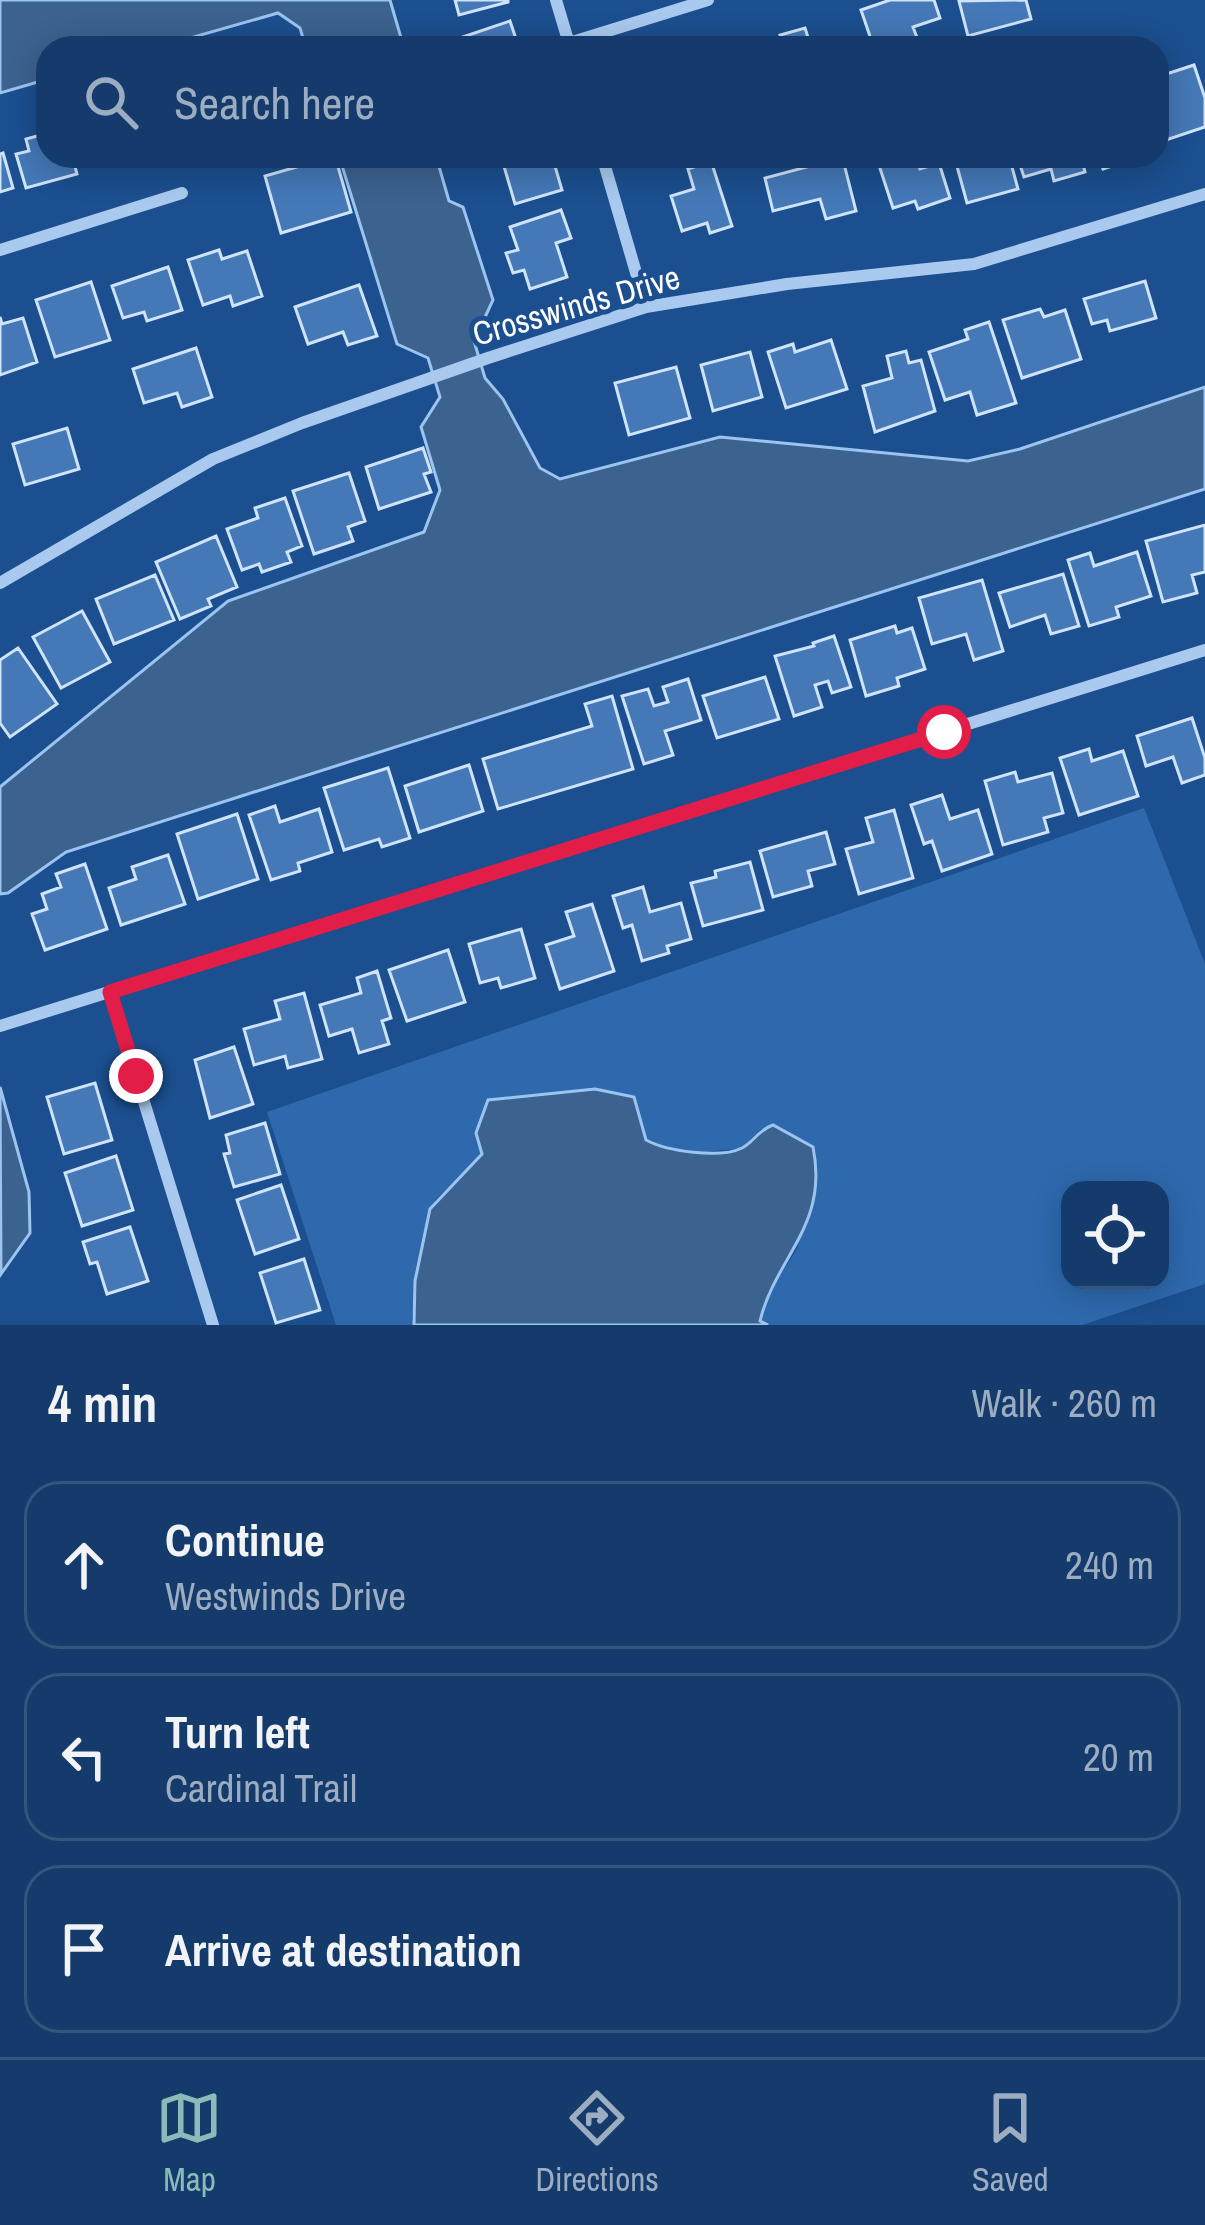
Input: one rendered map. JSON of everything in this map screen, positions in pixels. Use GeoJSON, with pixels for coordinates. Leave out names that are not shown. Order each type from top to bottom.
{"type":"FeatureCollection","features":[{"type":"Feature","properties":{"kind":"street"},"geometry":{"type":"LineString","coordinates":[[556,0],[567,36]]}},
{"type":"Feature","properties":{"kind":"street"},"geometry":{"type":"LineString","coordinates":[[597,36],[707,0]]}},
{"type":"Feature","properties":{"kind":"street"},"geometry":{"type":"LineString","coordinates":[[605,168],[646,307]]}},
{"type":"Feature","properties":{"kind":"street"},"geometry":{"type":"LineString","coordinates":[[0,250],[182,193]]}},
{"type":"Feature","properties":{"kind":"street","name":"Crosswinds Drive"},"geometry":{"type":"LineString","coordinates":[[1,582],[213,459],[423,379],[646,307],[788,284],[974,264],[1205,194]]}},
{"type":"Feature","properties":{"kind":"street"},"geometry":{"type":"LineString","coordinates":[[0,1027],[1205,650]]}},
{"type":"Feature","properties":{"kind":"street"},"geometry":{"type":"LineString","coordinates":[[110,992],[213,1325]]}},
{"type":"Feature","properties":{"kind":"shaded area"},"geometry":{"type":"Polygon","coordinates":[[[0,0],[390,0],[400,36],[302,36],[300,28],[278,13],[197,36],[36,36],[36,82],[0,93],[0,0]]]}},
{"type":"Feature","properties":{"kind":"shaded area"},"geometry":{"type":"Polygon","coordinates":[[[343,168],[439,168],[449,201],[463,207],[493,300],[474,341],[485,378],[503,399],[540,468],[560,479],[720,437],[968,461],[1020,449],[1205,387],[1205,489],[66,852],[0,894],[0,787],[228,601],[424,532],[440,490],[421,427],[440,397],[428,358],[397,344],[343,168]]]}},
{"type":"Feature","properties":{"kind":"shaded area"},"geometry":{"type":"Polygon","coordinates":[[[1144,808],[1205,964],[1205,1284],[1082,1325],[768,1325],[760,1321],[766,1297],[797,1249],[817,1170],[761,1129],[742,1148],[663,1149],[646,1140],[595,1089],[488,1100],[477,1133],[483,1154],[435,1200],[414,1325],[336,1325],[267,1112],[1144,808]]]}},
{"type":"Feature","properties":{"kind":"shaded area"},"geometry":{"type":"Polygon","coordinates":[[[0,1087],[29,1192],[30,1233],[1,1274],[0,1087]]]}},
{"type":"Feature","properties":{"kind":"shaded area"},"geometry":{"type":"Polygon","coordinates":[[[595,1089],[634,1097],[646,1140],[666,1147],[732,1151],[773,1125],[813,1147],[814,1198],[768,1298],[760,1321],[768,1325],[414,1325],[415,1281],[430,1209],[482,1154],[476,1133],[488,1100],[595,1089]]]}},
{"type":"Feature","properties":{"kind":"building"},"geometry":{"type":"Polygon","coordinates":[[[455,0],[508,0],[508,2],[459,15],[455,0]]]}},
{"type":"Feature","properties":{"kind":"building"},"geometry":{"type":"Polygon","coordinates":[[[890,0],[934,0],[940,18],[913,27],[916,36],[870,36],[861,10],[890,0]]]}},
{"type":"Feature","properties":{"kind":"building"},"geometry":{"type":"Polygon","coordinates":[[[1026,0],[1031,19],[968,36],[959,1],[1026,0]]]}},
{"type":"Feature","properties":{"kind":"building"},"geometry":{"type":"Polygon","coordinates":[[[510,21],[515,36],[466,36],[510,21]]]}},
{"type":"Feature","properties":{"kind":"building"},"geometry":{"type":"Polygon","coordinates":[[[805,28],[808,36],[780,36],[805,28]]]}},
{"type":"Feature","properties":{"kind":"building"},"geometry":{"type":"Polygon","coordinates":[[[1194,65],[1205,98],[1205,127],[1169,139],[1169,73],[1194,65]]]}},
{"type":"Feature","properties":{"kind":"building"},"geometry":{"type":"Polygon","coordinates":[[[36,136],[36,168],[75,168],[77,174],[26,188],[16,154],[29,151],[26,139],[36,136]]]}},
{"type":"Feature","properties":{"kind":"building"},"geometry":{"type":"Polygon","coordinates":[[[0,154],[13,188],[0,192],[0,154]]]}},
{"type":"Feature","properties":{"kind":"building"},"geometry":{"type":"Polygon","coordinates":[[[293,168],[338,168],[351,212],[281,233],[265,176],[293,168]]]}},
{"type":"Feature","properties":{"kind":"building"},"geometry":{"type":"Polygon","coordinates":[[[504,168],[556,168],[562,190],[515,204],[504,168]]]}},
{"type":"Feature","properties":{"kind":"building"},"geometry":{"type":"Polygon","coordinates":[[[713,168],[732,226],[710,233],[707,223],[682,231],[671,196],[694,189],[688,169],[713,168]]]}},
{"type":"Feature","properties":{"kind":"building"},"geometry":{"type":"Polygon","coordinates":[[[803,168],[845,168],[856,211],[826,219],[820,199],[773,211],[765,178],[803,168]]]}},
{"type":"Feature","properties":{"kind":"building"},"geometry":{"type":"Polygon","coordinates":[[[880,168],[941,168],[950,198],[918,209],[915,201],[893,208],[880,168]]]}},
{"type":"Feature","properties":{"kind":"building"},"geometry":{"type":"Polygon","coordinates":[[[957,168],[1012,168],[1018,189],[967,203],[957,168]]]}},
{"type":"Feature","properties":{"kind":"building"},"geometry":{"type":"Polygon","coordinates":[[[1021,168],[1084,168],[1085,172],[1054,181],[1051,169],[1024,177],[1021,168]]]}},
{"type":"Feature","properties":{"kind":"building"},"geometry":{"type":"Polygon","coordinates":[[[561,210],[571,238],[556,243],[567,277],[530,289],[524,270],[513,273],[506,253],[518,250],[510,227],[561,210]]]}},
{"type":"Feature","properties":{"kind":"building"},"geometry":{"type":"Polygon","coordinates":[[[219,250],[222,259],[247,251],[262,296],[233,306],[230,296],[203,305],[188,260],[219,250]]]}},
{"type":"Feature","properties":{"kind":"building"},"geometry":{"type":"Polygon","coordinates":[[[168,267],[182,310],[147,321],[144,312],[123,318],[112,286],[168,267]]]}},
{"type":"Feature","properties":{"kind":"building"},"geometry":{"type":"Polygon","coordinates":[[[1145,281],[1156,318],[1110,331],[1107,320],[1092,324],[1084,299],[1145,281]]]}},
{"type":"Feature","properties":{"kind":"building"},"geometry":{"type":"Polygon","coordinates":[[[91,282],[110,340],[55,357],[36,300],[91,282]]]}},
{"type":"Feature","properties":{"kind":"building"},"geometry":{"type":"Polygon","coordinates":[[[359,285],[377,336],[348,345],[343,332],[308,344],[295,307],[359,285]]]}},
{"type":"Feature","properties":{"kind":"building"},"geometry":{"type":"Polygon","coordinates":[[[1040,309],[1044,317],[1065,310],[1081,359],[1022,378],[1003,320],[1040,309]]]}},
{"type":"Feature","properties":{"kind":"building"},"geometry":{"type":"Polygon","coordinates":[[[0,317],[2,324],[23,318],[37,362],[0,375],[0,317]]]}},
{"type":"Feature","properties":{"kind":"building"},"geometry":{"type":"Polygon","coordinates":[[[989,322],[1016,403],[977,415],[970,392],[945,400],[929,352],[968,339],[965,330],[989,322]]]}},
{"type":"Feature","properties":{"kind":"building"},"geometry":{"type":"Polygon","coordinates":[[[831,340],[847,389],[786,408],[768,352],[793,344],[795,352],[831,340]]]}},
{"type":"Feature","properties":{"kind":"building"},"geometry":{"type":"Polygon","coordinates":[[[196,348],[212,397],[182,407],[177,393],[144,403],[133,369],[196,348]]]}},
{"type":"Feature","properties":{"kind":"building"},"geometry":{"type":"Polygon","coordinates":[[[906,351],[909,363],[921,360],[935,411],[875,432],[863,386],[892,378],[887,356],[906,351]]]}},
{"type":"Feature","properties":{"kind":"building"},"geometry":{"type":"Polygon","coordinates":[[[750,352],[762,397],[713,411],[701,365],[750,352]]]}},
{"type":"Feature","properties":{"kind":"building"},"geometry":{"type":"Polygon","coordinates":[[[676,367],[690,418],[629,435],[615,383],[676,367]]]}},
{"type":"Feature","properties":{"kind":"building"},"geometry":{"type":"Polygon","coordinates":[[[67,428],[79,469],[25,485],[13,444],[67,428]]]}},
{"type":"Feature","properties":{"kind":"building"},"geometry":{"type":"Polygon","coordinates":[[[423,448],[431,472],[424,474],[431,492],[379,509],[366,467],[423,448]]]}},
{"type":"Feature","properties":{"kind":"building"},"geometry":{"type":"Polygon","coordinates":[[[349,473],[365,521],[348,527],[353,541],[314,554],[293,491],[349,473]]]}},
{"type":"Feature","properties":{"kind":"building"},"geometry":{"type":"Polygon","coordinates":[[[285,498],[302,546],[287,552],[291,562],[262,572],[259,564],[242,570],[227,529],[258,518],[255,508],[285,498]]]}},
{"type":"Feature","properties":{"kind":"building"},"geometry":{"type":"Polygon","coordinates":[[[1205,525],[1205,572],[1192,575],[1197,593],[1163,602],[1146,541],[1205,525]]]}},
{"type":"Feature","properties":{"kind":"building"},"geometry":{"type":"Polygon","coordinates":[[[216,536],[237,587],[208,599],[211,606],[180,619],[156,562],[216,536]]]}},
{"type":"Feature","properties":{"kind":"building"},"geometry":{"type":"Polygon","coordinates":[[[1137,552],[1151,596],[1116,607],[1119,617],[1089,626],[1068,560],[1090,553],[1094,566],[1137,552]]]}},
{"type":"Feature","properties":{"kind":"building"},"geometry":{"type":"Polygon","coordinates":[[[1063,574],[1079,626],[1051,634],[1045,615],[1010,627],[999,593],[1063,574]]]}},
{"type":"Feature","properties":{"kind":"building"},"geometry":{"type":"Polygon","coordinates":[[[155,575],[174,620],[114,644],[96,599],[155,575]]]}},
{"type":"Feature","properties":{"kind":"building"},"geometry":{"type":"Polygon","coordinates":[[[982,580],[1003,651],[974,660],[966,634],[932,644],[919,598],[982,580]]]}},
{"type":"Feature","properties":{"kind":"building"},"geometry":{"type":"Polygon","coordinates":[[[82,611],[110,662],[61,688],[33,637],[82,611]]]}},
{"type":"Feature","properties":{"kind":"building"},"geometry":{"type":"Polygon","coordinates":[[[895,626],[897,633],[912,628],[925,669],[897,678],[899,686],[866,696],[850,640],[895,626]]]}},
{"type":"Feature","properties":{"kind":"building"},"geometry":{"type":"Polygon","coordinates":[[[834,636],[851,687],[832,693],[828,681],[815,685],[822,707],[794,716],[775,656],[834,636]]]}},
{"type":"Feature","properties":{"kind":"building"},"geometry":{"type":"Polygon","coordinates":[[[18,648],[57,704],[10,737],[0,723],[0,660],[18,648]]]}},
{"type":"Feature","properties":{"kind":"building"},"geometry":{"type":"Polygon","coordinates":[[[765,677],[779,719],[717,738],[703,696],[765,677]]]}},
{"type":"Feature","properties":{"kind":"building"},"geometry":{"type":"Polygon","coordinates":[[[688,679],[701,720],[665,731],[673,755],[644,764],[622,696],[648,689],[654,706],[668,702],[663,687],[688,679]]]}},
{"type":"Feature","properties":{"kind":"building"},"geometry":{"type":"Polygon","coordinates":[[[612,696],[633,769],[498,809],[483,759],[592,726],[585,704],[612,696]]]}},
{"type":"Feature","properties":{"kind":"building"},"geometry":{"type":"Polygon","coordinates":[[[1192,718],[1205,758],[1205,775],[1182,783],[1173,757],[1146,766],[1137,736],[1192,718]]]}},
{"type":"Feature","properties":{"kind":"building"},"geometry":{"type":"Polygon","coordinates":[[[1089,749],[1092,761],[1123,751],[1138,796],[1079,815],[1060,758],[1089,749]]]}},
{"type":"Feature","properties":{"kind":"building"},"geometry":{"type":"Polygon","coordinates":[[[469,765],[483,811],[419,832],[405,786],[469,765]]]}},
{"type":"Feature","properties":{"kind":"building"},"geometry":{"type":"Polygon","coordinates":[[[388,768],[410,838],[382,847],[379,839],[344,850],[324,788],[388,768]]]}},
{"type":"Feature","properties":{"kind":"building"},"geometry":{"type":"Polygon","coordinates":[[[1015,772],[1018,782],[1052,773],[1063,813],[1044,818],[1048,832],[1003,845],[985,781],[1015,772]]]}},
{"type":"Feature","properties":{"kind":"building"},"geometry":{"type":"Polygon","coordinates":[[[942,795],[950,819],[978,810],[992,854],[942,871],[932,841],[924,844],[911,805],[942,795]]]}},
{"type":"Feature","properties":{"kind":"building"},"geometry":{"type":"Polygon","coordinates":[[[275,806],[280,822],[319,809],[332,852],[298,863],[300,871],[271,880],[249,815],[275,806]]]}},
{"type":"Feature","properties":{"kind":"building"},"geometry":{"type":"Polygon","coordinates":[[[894,810],[913,878],[859,894],[846,849],[873,842],[866,818],[894,810]]]}},
{"type":"Feature","properties":{"kind":"building"},"geometry":{"type":"Polygon","coordinates":[[[237,814],[258,879],[198,899],[177,834],[237,814]]]}},
{"type":"Feature","properties":{"kind":"building"},"geometry":{"type":"Polygon","coordinates":[[[826,832],[835,864],[808,871],[812,886],[773,897],[760,851],[826,832]]]}},
{"type":"Feature","properties":{"kind":"building"},"geometry":{"type":"Polygon","coordinates":[[[168,855],[185,904],[121,925],[109,888],[136,879],[132,867],[168,855]]]}},
{"type":"Feature","properties":{"kind":"building"},"geometry":{"type":"Polygon","coordinates":[[[750,862],[763,910],[703,926],[691,883],[750,862]]]}},
{"type":"Feature","properties":{"kind":"building"},"geometry":{"type":"Polygon","coordinates":[[[85,864],[107,929],[45,950],[32,914],[47,909],[42,894],[61,887],[56,874],[85,864]]]}},
{"type":"Feature","properties":{"kind":"building"},"geometry":{"type":"Polygon","coordinates":[[[643,887],[650,912],[681,903],[691,939],[667,946],[669,953],[642,961],[632,925],[623,928],[613,896],[643,887]]]}},
{"type":"Feature","properties":{"kind":"building"},"geometry":{"type":"Polygon","coordinates":[[[592,904],[614,971],[560,989],[546,945],[574,936],[566,912],[592,904]]]}},
{"type":"Feature","properties":{"kind":"building"},"geometry":{"type":"Polygon","coordinates":[[[521,929],[535,978],[501,988],[498,978],[480,983],[469,944],[521,929]]]}},
{"type":"Feature","properties":{"kind":"building"},"geometry":{"type":"Polygon","coordinates":[[[448,950],[465,1002],[407,1021],[389,970],[448,950]]]}},
{"type":"Feature","properties":{"kind":"building"},"geometry":{"type":"Polygon","coordinates":[[[377,971],[391,1018],[382,1021],[389,1044],[359,1053],[352,1029],[329,1036],[320,1005],[361,993],[357,978],[377,971]]]}},
{"type":"Feature","properties":{"kind":"building"},"geometry":{"type":"Polygon","coordinates":[[[304,993],[322,1059],[288,1068],[285,1056],[254,1065],[244,1029],[280,1019],[275,1001],[304,993]]]}},
{"type":"Feature","properties":{"kind":"building"},"geometry":{"type":"Polygon","coordinates":[[[234,1047],[253,1104],[210,1118],[195,1060],[234,1047]]]}},
{"type":"Feature","properties":{"kind":"building"},"geometry":{"type":"Polygon","coordinates":[[[95,1083],[112,1140],[64,1154],[47,1097],[95,1083]]]}},
{"type":"Feature","properties":{"kind":"building"},"geometry":{"type":"Polygon","coordinates":[[[265,1123],[280,1174],[234,1187],[224,1154],[230,1153],[226,1135],[265,1123]]]}},
{"type":"Feature","properties":{"kind":"building"},"geometry":{"type":"Polygon","coordinates":[[[116,1156],[133,1210],[82,1226],[65,1173],[116,1156]]]}},
{"type":"Feature","properties":{"kind":"building"},"geometry":{"type":"Polygon","coordinates":[[[281,1185],[299,1239],[255,1254],[237,1200],[281,1185]]]}},
{"type":"Feature","properties":{"kind":"building"},"geometry":{"type":"Polygon","coordinates":[[[130,1227],[148,1281],[107,1294],[97,1262],[90,1264],[83,1242],[130,1227]]]}},
{"type":"Feature","properties":{"kind":"building"},"geometry":{"type":"Polygon","coordinates":[[[304,1259],[320,1310],[276,1323],[260,1273],[304,1259]]]}},
{"type":"Feature","properties":{"kind":"route"},"geometry":{"type":"LineString","coordinates":[[136,1076],[110,992],[944,732]]}}]}
